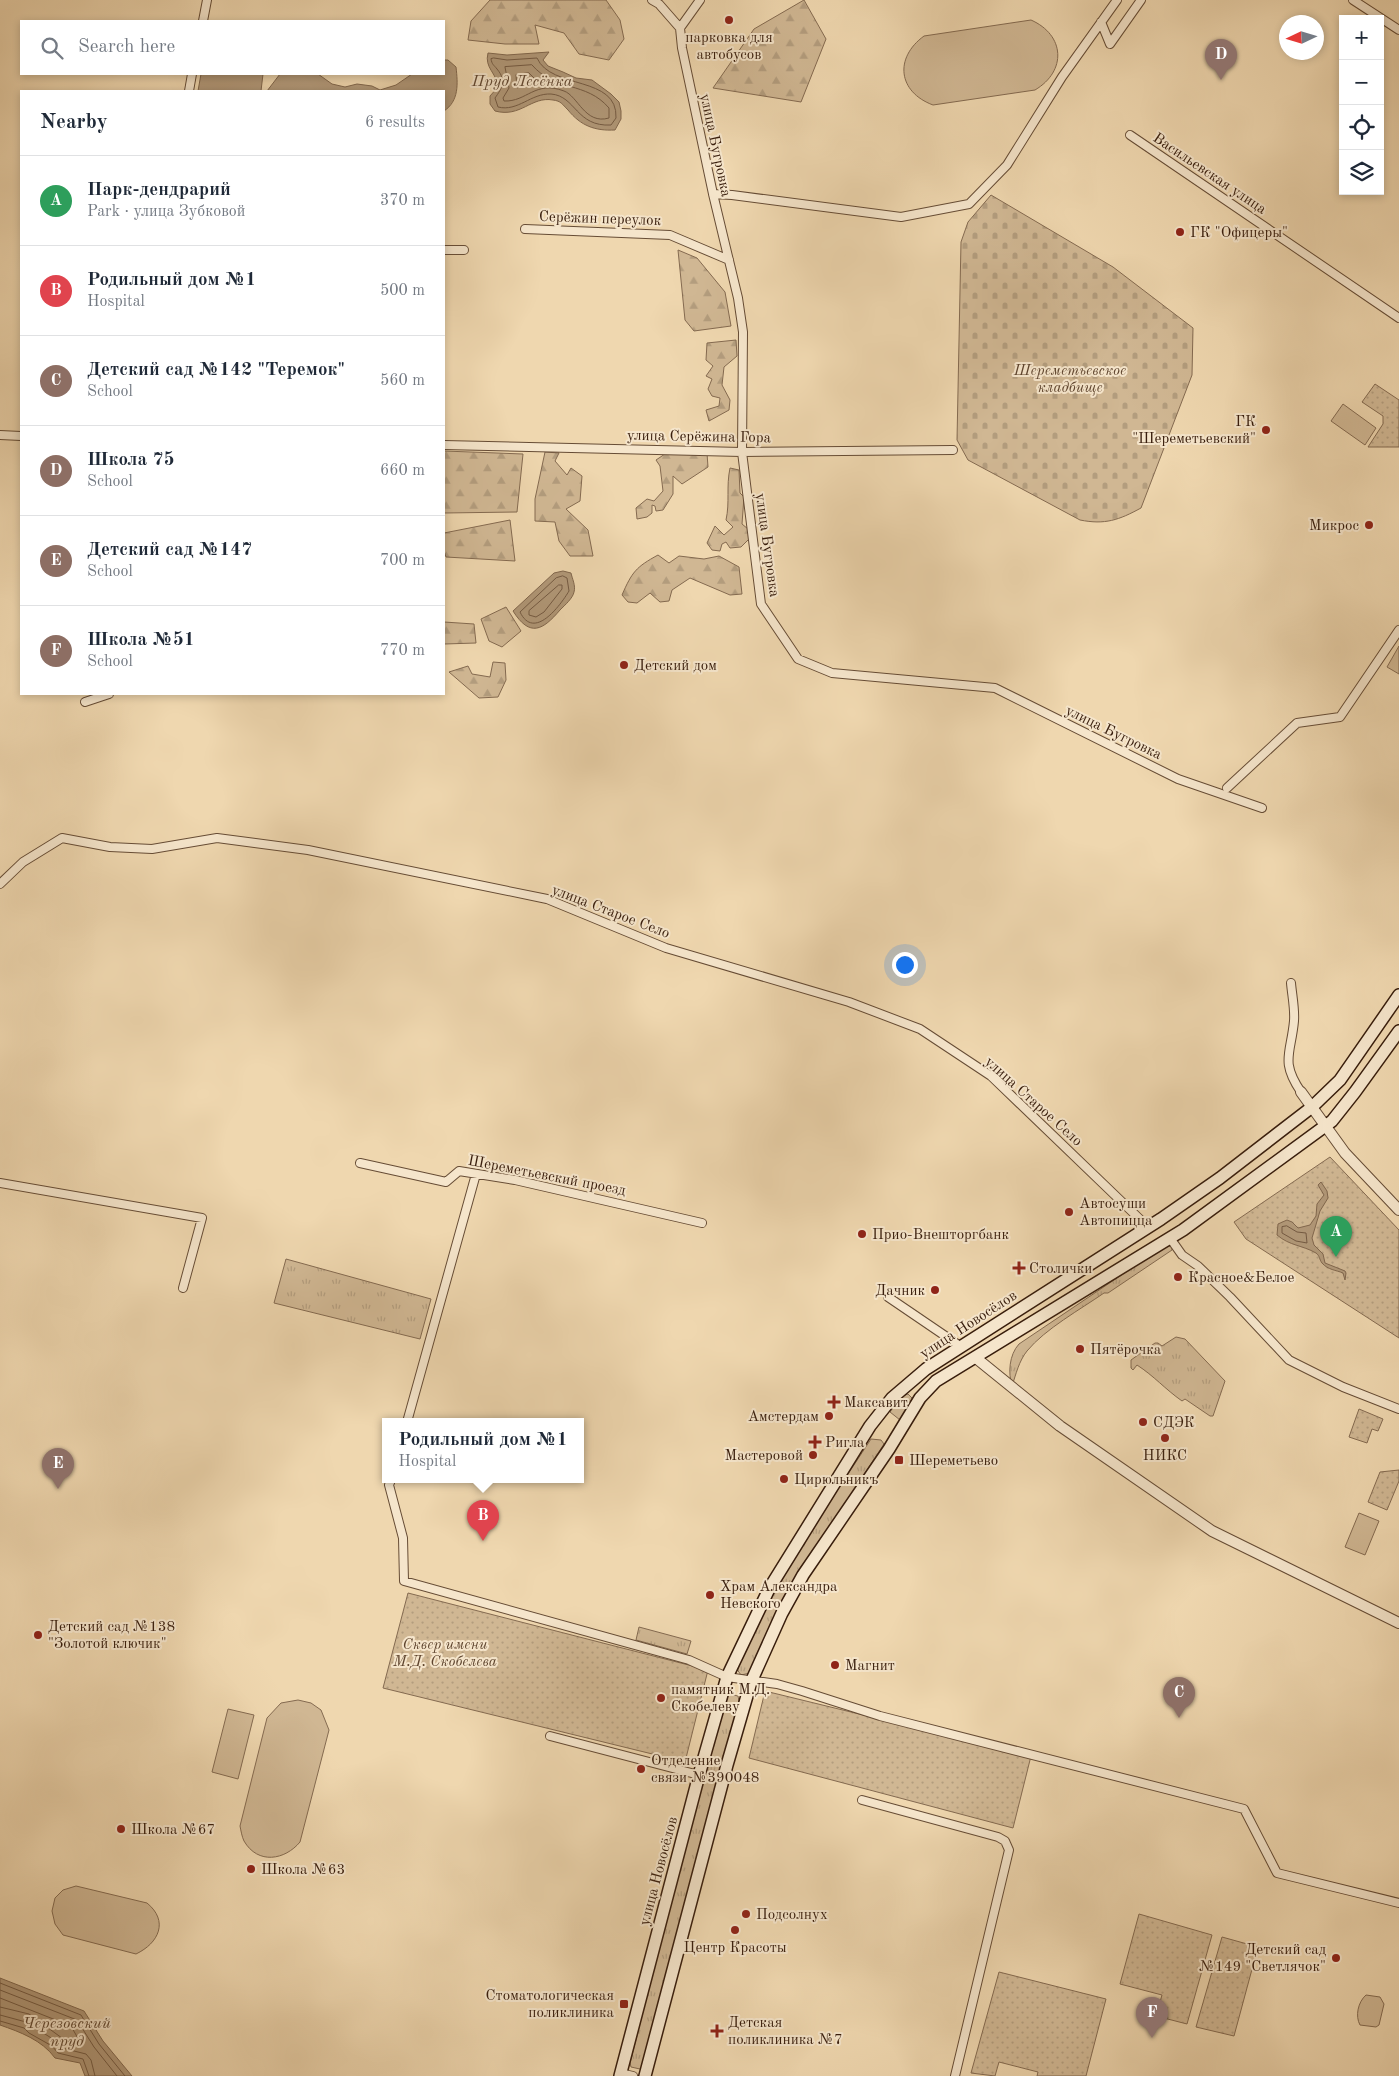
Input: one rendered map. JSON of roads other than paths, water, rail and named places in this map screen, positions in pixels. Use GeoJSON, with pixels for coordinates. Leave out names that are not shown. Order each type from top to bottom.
{"type":"FeatureCollection","features":[{"type":"Feature","properties":{"kind":"main road","name":"улица Новосёлов"},"geometry":{"type":"LineString","coordinates":[[620,2074],[699,1775],[727,1678],[769,1588],[870,1426],[904,1386],[960,1346],[1148,1227],[1220,1178],[1312,1108],[1340,1080],[1399,995]]}},
{"type":"Feature","properties":{"kind":"main road","name":"улица Новосёлов"},"geometry":{"type":"LineString","coordinates":[[645,2076],[731,1749],[751,1682],[782,1613],[803,1575],[889,1449],[920,1398],[936,1381],[1170,1238],[1332,1121],[1399,1031]]}},
{"type":"Feature","properties":{"kind":"street"},"geometry":{"type":"LineString","coordinates":[[652,0],[680,28],[700,0]]}},
{"type":"Feature","properties":{"kind":"street"},"geometry":{"type":"LineString","coordinates":[[712,194],[901,217],[968,204],[1007,165],[1062,77],[1117,0]]}},
{"type":"Feature","properties":{"kind":"street"},"geometry":{"type":"LineString","coordinates":[[1101,22],[1110,44],[1141,0]]}},
{"type":"Feature","properties":{"kind":"street"},"geometry":{"type":"LineString","coordinates":[[1353,0],[1399,30]]}},
{"type":"Feature","properties":{"kind":"street"},"geometry":{"type":"LineString","coordinates":[[202,20],[206,4]]}},
{"type":"Feature","properties":{"kind":"street","name":"улица Бугровка"},"geometry":{"type":"LineString","coordinates":[[680,28],[682,48],[712,194],[738,298],[743,332],[742,452],[761,604],[798,658],[832,673],[995,688],[1178,779],[1262,808]]}},
{"type":"Feature","properties":{"kind":"street"},"geometry":{"type":"LineString","coordinates":[[189,90],[192,75]]}},
{"type":"Feature","properties":{"kind":"street","name":"Васильевская улица"},"geometry":{"type":"LineString","coordinates":[[1130,135],[1399,318]]}},
{"type":"Feature","properties":{"kind":"street","name":"Серёжин переулок"},"geometry":{"type":"LineString","coordinates":[[525,229],[670,235],[729,260]]}},
{"type":"Feature","properties":{"kind":"street"},"geometry":{"type":"LineString","coordinates":[[445,250],[464,250]]}},
{"type":"Feature","properties":{"kind":"street"},"geometry":{"type":"LineString","coordinates":[[0,434],[20,436]]}},
{"type":"Feature","properties":{"kind":"street","name":"улица Серёжина Гора"},"geometry":{"type":"LineString","coordinates":[[445,445],[742,452],[953,450]]}},
{"type":"Feature","properties":{"kind":"street"},"geometry":{"type":"LineString","coordinates":[[1226,788],[1296,723],[1340,717],[1399,630]]}},
{"type":"Feature","properties":{"kind":"street"},"geometry":{"type":"LineString","coordinates":[[85,702],[106,695]]}},
{"type":"Feature","properties":{"kind":"street","name":"улица Старое Село"},"geometry":{"type":"LineString","coordinates":[[0,884],[23,862],[62,838],[110,847],[152,849],[217,838],[308,850],[547,899],[666,948],[849,1002],[920,1029],[991,1076],[1148,1227]]}},
{"type":"Feature","properties":{"kind":"street"},"geometry":{"type":"LineString","coordinates":[[1292,983],[1294,1020],[1287,1060],[1294,1081],[1324,1126],[1345,1153],[1399,1210]]}},
{"type":"Feature","properties":{"kind":"street","name":"Шереметьевский проезд"},"geometry":{"type":"LineString","coordinates":[[360,1163],[446,1182],[459,1171],[515,1180],[702,1223]]}},
{"type":"Feature","properties":{"kind":"street"},"geometry":{"type":"LineString","coordinates":[[408,1418],[476,1174]]}},
{"type":"Feature","properties":{"kind":"street"},"geometry":{"type":"LineString","coordinates":[[0,1183],[202,1218],[183,1288]]}},
{"type":"Feature","properties":{"kind":"street"},"geometry":{"type":"LineString","coordinates":[[1170,1238],[1182,1255],[1198,1266],[1289,1360],[1343,1387],[1399,1409]]}},
{"type":"Feature","properties":{"kind":"street"},"geometry":{"type":"LineString","coordinates":[[888,1297],[960,1346]]}},
{"type":"Feature","properties":{"kind":"street"},"geometry":{"type":"LineString","coordinates":[[976,1358],[1060,1426],[1212,1531],[1399,1624]]}},
{"type":"Feature","properties":{"kind":"street"},"geometry":{"type":"LineString","coordinates":[[390,1483],[403,1538],[404,1582],[689,1660],[727,1678],[777,1684],[880,1716],[1244,1809],[1277,1873],[1399,1903]]}},
{"type":"Feature","properties":{"kind":"street"},"geometry":{"type":"LineString","coordinates":[[550,1736],[699,1775]]}},
{"type":"Feature","properties":{"kind":"street"},"geometry":{"type":"LineString","coordinates":[[862,1800],[998,1837],[1005,1841],[1009,1850],[955,2076]]}},
{"type":"Feature","properties":{"kind":"street","name":"улица Новосёлов"},"geometry":{"type":"LineString","coordinates":[[620,2074],[633,2076]]}},
{"type":"Feature","properties":{"kind":"water","name":"Пруд Лесёнка"},"geometry":{"type":"Polygon","coordinates":[[[549,52],[543,60],[548,66],[576,78],[592,80],[619,102],[621,119],[615,130],[601,130],[583,124],[561,103],[553,100],[538,101],[512,112],[495,111],[490,104],[490,96],[498,87],[489,67],[488,53],[507,55],[549,52]]]}},
{"type":"Feature","properties":{"kind":"water","name":"Пруд Лесёнка"},"geometry":{"type":"Polygon","coordinates":[[[445,60],[448,60],[456,67],[455,97],[445,110],[445,90],[380,90],[396,85],[411,75],[445,75],[445,60]]]}},
{"type":"Feature","properties":{"kind":"water"},"geometry":{"type":"Polygon","coordinates":[[[201,75],[263,75],[261,90],[198,90],[201,75]]]}},
{"type":"Feature","properties":{"kind":"water","name":"Пруд Лесёнка"},"geometry":{"type":"Polygon","coordinates":[[[279,75],[319,75],[332,84],[345,87],[357,84],[372,86],[380,90],[268,90],[279,75]]]}},
{"type":"Feature","properties":{"kind":"water"},"geometry":{"type":"Polygon","coordinates":[[[563,571],[571,573],[574,582],[574,590],[570,599],[554,617],[542,626],[531,628],[525,625],[513,611],[554,573],[563,571]]]}},
{"type":"Feature","properties":{"kind":"water"},"geometry":{"type":"Polygon","coordinates":[[[1321,1182],[1327,1191],[1328,1198],[1320,1211],[1312,1238],[1314,1245],[1323,1254],[1325,1263],[1345,1271],[1345,1280],[1343,1273],[1324,1265],[1316,1253],[1277,1235],[1278,1224],[1287,1220],[1298,1228],[1310,1225],[1316,1216],[1317,1204],[1324,1195],[1318,1185],[1321,1182]]]}},
{"type":"Feature","properties":{"kind":"water","name":"Черезовский пруд"},"geometry":{"type":"Polygon","coordinates":[[[0,1978],[84,2011],[103,2041],[132,2076],[85,2076],[80,2063],[55,2058],[37,2041],[0,2025],[0,1978]]]}},
{"type":"Feature","properties":{"kind":"place","name":"парковка для автобусов"},"geometry":{"type":"Point","coordinates":[729,20]}},
{"type":"Feature","properties":{"kind":"place","name":"Школа 75"},"geometry":{"type":"Point","coordinates":[1221,80]}},
{"type":"Feature","properties":{"kind":"place","name":"ГК \"Офицеры\""},"geometry":{"type":"Point","coordinates":[1180,232]}},
{"type":"Feature","properties":{"kind":"place","name":"ГК \"Шереметьевский\""},"geometry":{"type":"Point","coordinates":[1266,430]}},
{"type":"Feature","properties":{"kind":"place","name":"Микрос"},"geometry":{"type":"Point","coordinates":[1369,525]}},
{"type":"Feature","properties":{"kind":"place","name":"Детский дом"},"geometry":{"type":"Point","coordinates":[624,665]}},
{"type":"Feature","properties":{"kind":"place","name":"Автосуши Автопицца"},"geometry":{"type":"Point","coordinates":[1069,1212]}},
{"type":"Feature","properties":{"kind":"place","name":"Прио-Внешторгбанк"},"geometry":{"type":"Point","coordinates":[862,1234]}},
{"type":"Feature","properties":{"kind":"place","name":"Парк-дендрарий"},"geometry":{"type":"Point","coordinates":[1336,1257]}},
{"type":"Feature","properties":{"kind":"place","name":"Столички"},"geometry":{"type":"Point","coordinates":[1019,1268]}},
{"type":"Feature","properties":{"kind":"place","name":"Красное&Белое"},"geometry":{"type":"Point","coordinates":[1178,1277]}},
{"type":"Feature","properties":{"kind":"place","name":"Дачник"},"geometry":{"type":"Point","coordinates":[935,1290]}},
{"type":"Feature","properties":{"kind":"place","name":"Пятёрочка"},"geometry":{"type":"Point","coordinates":[1080,1349]}},
{"type":"Feature","properties":{"kind":"place","name":"Максавит"},"geometry":{"type":"Point","coordinates":[834,1402]}},
{"type":"Feature","properties":{"kind":"place","name":"Амстердам"},"geometry":{"type":"Point","coordinates":[829,1416]}},
{"type":"Feature","properties":{"kind":"place","name":"СДЭК"},"geometry":{"type":"Point","coordinates":[1143,1422]}},
{"type":"Feature","properties":{"kind":"place","name":"НИКС"},"geometry":{"type":"Point","coordinates":[1165,1438]}},
{"type":"Feature","properties":{"kind":"place","name":"Ригла"},"geometry":{"type":"Point","coordinates":[815,1442]}},
{"type":"Feature","properties":{"kind":"place","name":"Мастеровой"},"geometry":{"type":"Point","coordinates":[813,1455]}},
{"type":"Feature","properties":{"kind":"place","name":"Шереметьево"},"geometry":{"type":"Point","coordinates":[899,1460]}},
{"type":"Feature","properties":{"kind":"place","name":"Цирюльникъ"},"geometry":{"type":"Point","coordinates":[784,1479]}},
{"type":"Feature","properties":{"kind":"place","name":"Детский сад №147"},"geometry":{"type":"Point","coordinates":[58,1489]}},
{"type":"Feature","properties":{"kind":"place","name":"Родильный дом №1"},"geometry":{"type":"Point","coordinates":[483,1541]}},
{"type":"Feature","properties":{"kind":"place","name":"Храм Александра Невского"},"geometry":{"type":"Point","coordinates":[710,1595]}},
{"type":"Feature","properties":{"kind":"place","name":"Детский сад №138 \"Золотой ключик\""},"geometry":{"type":"Point","coordinates":[38,1635]}},
{"type":"Feature","properties":{"kind":"place","name":"Магнит"},"geometry":{"type":"Point","coordinates":[835,1665]}},
{"type":"Feature","properties":{"kind":"place","name":"памятник М.Д. Скобелеву"},"geometry":{"type":"Point","coordinates":[661,1698]}},
{"type":"Feature","properties":{"kind":"place","name":"Детский сад №142 \"Теремок\""},"geometry":{"type":"Point","coordinates":[1179,1718]}},
{"type":"Feature","properties":{"kind":"place","name":"Отделение связи №390048"},"geometry":{"type":"Point","coordinates":[641,1769]}},
{"type":"Feature","properties":{"kind":"place","name":"Школа №67"},"geometry":{"type":"Point","coordinates":[121,1829]}},
{"type":"Feature","properties":{"kind":"place","name":"Школа №63"},"geometry":{"type":"Point","coordinates":[251,1869]}},
{"type":"Feature","properties":{"kind":"place","name":"Подсолнух"},"geometry":{"type":"Point","coordinates":[746,1914]}},
{"type":"Feature","properties":{"kind":"place","name":"Центр Красоты"},"geometry":{"type":"Point","coordinates":[735,1930]}},
{"type":"Feature","properties":{"kind":"place","name":"Детский сад №149 \"Светлячок\""},"geometry":{"type":"Point","coordinates":[1336,1958]}},
{"type":"Feature","properties":{"kind":"place","name":"Стоматологическая поликлиника"},"geometry":{"type":"Point","coordinates":[624,2004]}},
{"type":"Feature","properties":{"kind":"place","name":"Детская поликлиника №7"},"geometry":{"type":"Point","coordinates":[717,2031]}},
{"type":"Feature","properties":{"kind":"place","name":"Школа №51"},"geometry":{"type":"Point","coordinates":[1152,2038]}},
{"type":"Feature","properties":{"kind":"park label","name":"Шереметьевское кладбище"},"geometry":{"type":"Point","coordinates":[1070,378]}},
{"type":"Feature","properties":{"kind":"park label","name":"Сквер имени М.Д. Скобелева"},"geometry":{"type":"Point","coordinates":[445,1652]}}]}
